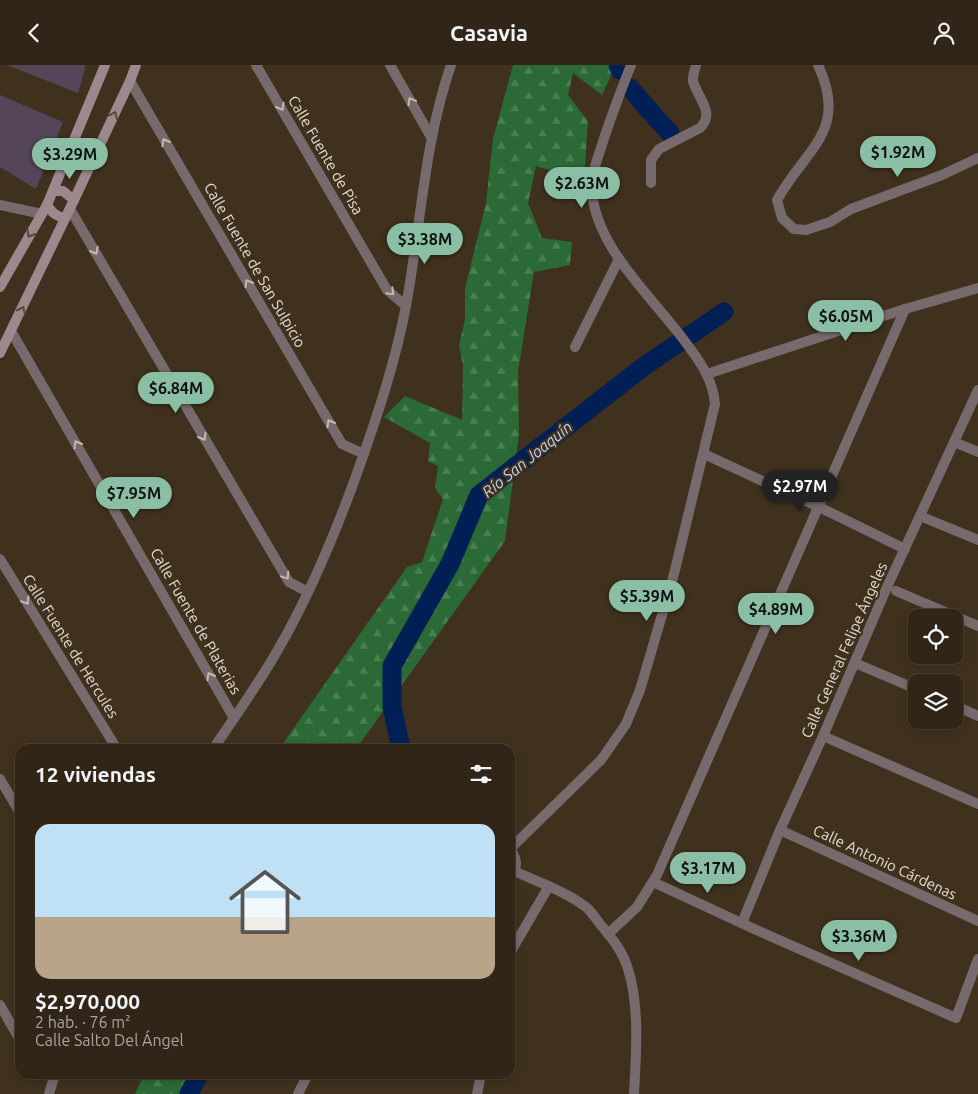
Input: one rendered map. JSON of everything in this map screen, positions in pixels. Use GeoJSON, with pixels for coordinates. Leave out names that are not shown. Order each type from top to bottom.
{"type":"FeatureCollection","features":[{"type":"Feature","properties":{"kind":"main road"},"geometry":{"type":"LineString","coordinates":[[0,287],[53,191],[105,65]]}},
{"type":"Feature","properties":{"kind":"main road"},"geometry":{"type":"LineString","coordinates":[[0,353],[70,209],[136,65]]}},
{"type":"Feature","properties":{"kind":"main road"},"geometry":{"type":"LineString","coordinates":[[53,191],[63,191],[70,209]]}},
{"type":"Feature","properties":{"kind":"main road"},"geometry":{"type":"LineString","coordinates":[[44,209],[58,216],[70,209]]}},
{"type":"Feature","properties":{"kind":"street","name":"Calle Fuente de Pisa"},"geometry":{"type":"LineString","coordinates":[[256,65],[387,290],[406,305]]}},
{"type":"Feature","properties":{"kind":"street"},"geometry":{"type":"LineString","coordinates":[[390,65],[431,137]]}},
{"type":"Feature","properties":{"kind":"street"},"geometry":{"type":"LineString","coordinates":[[216,744],[279,648],[308,592],[342,515],[364,454],[389,379],[406,305],[431,137],[440,97],[451,65]]}},
{"type":"Feature","properties":{"kind":"street"},"geometry":{"type":"LineString","coordinates":[[515,844],[601,760],[626,724],[640,690],[674,574],[715,404],[714,393],[708,374],[619,259],[601,228],[594,205],[592,186],[596,162],[630,65]]}},
{"type":"Feature","properties":{"kind":"street"},"geometry":{"type":"LineString","coordinates":[[651,183],[651,160],[660,149],[700,128],[704,124],[707,109],[697,91],[693,78],[696,65]]}},
{"type":"Feature","properties":{"kind":"street"},"geometry":{"type":"LineString","coordinates":[[818,65],[829,99],[828,119],[818,143],[786,185],[778,200],[782,218],[794,229],[806,230],[830,222],[851,209],[942,175],[978,158]]}},
{"type":"Feature","properties":{"kind":"street","name":"Calle Fuente de San Sulpicio"},"geometry":{"type":"LineString","coordinates":[[130,81],[342,445],[364,454]]}},
{"type":"Feature","properties":{"kind":"street"},"geometry":{"type":"LineString","coordinates":[[0,205],[44,209]]}},
{"type":"Feature","properties":{"kind":"street"},"geometry":{"type":"LineString","coordinates":[[70,209],[289,582],[308,592]]}},
{"type":"Feature","properties":{"kind":"street"},"geometry":{"type":"LineString","coordinates":[[575,347],[619,259]]}},
{"type":"Feature","properties":{"kind":"street"},"geometry":{"type":"LineString","coordinates":[[708,374],[905,309],[978,288]]}},
{"type":"Feature","properties":{"kind":"street"},"geometry":{"type":"LineString","coordinates":[[608,934],[637,907],[653,882],[905,309]]}},
{"type":"Feature","properties":{"kind":"street","name":"Calle Fuente de Platerias"},"geometry":{"type":"LineString","coordinates":[[12,331],[234,718]]}},
{"type":"Feature","properties":{"kind":"street","name":"Calle General Felipe Ángeles"},"geometry":{"type":"LineString","coordinates":[[742,923],[780,830],[905,549],[978,391]]}},
{"type":"Feature","properties":{"kind":"street"},"geometry":{"type":"LineString","coordinates":[[954,442],[978,452]]}},
{"type":"Feature","properties":{"kind":"street"},"geometry":{"type":"LineString","coordinates":[[704,454],[905,549]]}},
{"type":"Feature","properties":{"kind":"street"},"geometry":{"type":"LineString","coordinates":[[920,516],[978,540]]}},
{"type":"Feature","properties":{"kind":"street","name":"Calle Fuente de Hercules"},"geometry":{"type":"LineString","coordinates":[[0,559],[114,744]]}},
{"type":"Feature","properties":{"kind":"street"},"geometry":{"type":"LineString","coordinates":[[896,591],[978,627]]}},
{"type":"Feature","properties":{"kind":"street"},"geometry":{"type":"LineString","coordinates":[[855,663],[908,686]]}},
{"type":"Feature","properties":{"kind":"street"},"geometry":{"type":"LineString","coordinates":[[963,709],[978,716]]}},
{"type":"Feature","properties":{"kind":"street"},"geometry":{"type":"LineString","coordinates":[[823,736],[978,804]]}},
{"type":"Feature","properties":{"kind":"street"},"geometry":{"type":"LineString","coordinates":[[0,779],[15,804]]}},
{"type":"Feature","properties":{"kind":"street","name":"Calle Antonio Cárdenas"},"geometry":{"type":"LineString","coordinates":[[780,830],[978,921]]}},
{"type":"Feature","properties":{"kind":"street"},"geometry":{"type":"LineString","coordinates":[[515,875],[549,886],[586,907],[615,942],[628,970],[634,1001],[636,1048],[634,1094]]}},
{"type":"Feature","properties":{"kind":"street"},"geometry":{"type":"LineString","coordinates":[[653,882],[956,1018],[978,959]]}},
{"type":"Feature","properties":{"kind":"street"},"geometry":{"type":"LineString","coordinates":[[515,944],[549,886]]}},
{"type":"Feature","properties":{"kind":"street"},"geometry":{"type":"LineString","coordinates":[[0,1005],[15,1031]]}},
{"type":"Feature","properties":{"kind":"street"},"geometry":{"type":"LineString","coordinates":[[49,1094],[53,1079]]}},
{"type":"Feature","properties":{"kind":"street"},"geometry":{"type":"LineString","coordinates":[[298,1094],[306,1079]]}},
{"type":"Feature","properties":{"kind":"street"},"geometry":{"type":"LineString","coordinates":[[477,1094],[480,1079]]}},
{"type":"Feature","properties":{"kind":"green space"},"geometry":{"type":"Polygon","coordinates":[[[513,65],[616,65],[602,95],[573,73],[568,95],[588,121],[584,181],[536,166],[528,203],[542,238],[572,242],[570,265],[534,272],[518,371],[519,434],[505,541],[360,744],[283,744],[407,567],[422,562],[443,499],[435,488],[438,466],[428,461],[430,443],[384,417],[405,396],[462,420],[463,366],[459,345],[465,319],[465,289],[486,203],[493,139],[513,65]]]}},
{"type":"Feature","properties":{"kind":"green space"},"geometry":{"type":"Polygon","coordinates":[[[142,1079],[198,1079],[190,1094],[135,1094],[142,1079]]]}},
{"type":"Feature","properties":{"kind":"building"},"geometry":{"type":"Polygon","coordinates":[[[7,65],[86,65],[78,93],[7,65]]]}},
{"type":"Feature","properties":{"kind":"building"},"geometry":{"type":"Polygon","coordinates":[[[0,95],[63,122],[36,189],[0,167],[0,95]]]}},
{"type":"Feature","properties":{"kind":"waterway","name":"Río San Joaquín"},"geometry":{"type":"LineString","coordinates":[[618,65],[620,70]]}},
{"type":"Feature","properties":{"kind":"waterway","name":"Río San Joaquín"},"geometry":{"type":"LineString","coordinates":[[630,88],[670,133]]}},
{"type":"Feature","properties":{"kind":"waterway","name":"Río San Joaquín"},"geometry":{"type":"LineString","coordinates":[[400,744],[392,706],[392,666],[450,564],[479,495],[643,367],[724,312]]}},
{"type":"Feature","properties":{"kind":"waterway","name":"Río San Joaquín"},"geometry":{"type":"LineString","coordinates":[[189,1094],[196,1079]]}}]}
